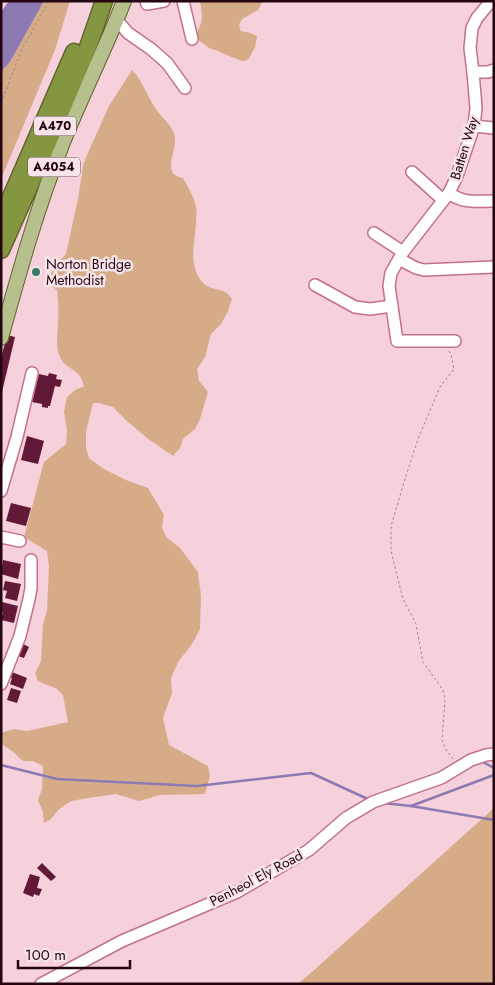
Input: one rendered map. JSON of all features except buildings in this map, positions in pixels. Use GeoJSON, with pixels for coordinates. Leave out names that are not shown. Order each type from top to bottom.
{"type":"FeatureCollection","features":[{"type":"Feature","properties":{"kind":"highway","name":"A470"},"geometry":{"type":"LineString","coordinates":[[1,220],[94,1]]}},
{"type":"Feature","properties":{"kind":"highway","name":"A470"},"geometry":{"type":"LineString","coordinates":[[1,250],[88,46],[104,1]]}},
{"type":"Feature","properties":{"kind":"main road","name":"A4054"},"geometry":{"type":"LineString","coordinates":[[1,338],[29,238],[43,196],[62,145],[124,1]]}},
{"type":"Feature","properties":{"kind":"street"},"geometry":{"type":"LineString","coordinates":[[146,1],[147,4],[164,1]]}},
{"type":"Feature","properties":{"kind":"street"},"geometry":{"type":"LineString","coordinates":[[183,1],[192,38]]}},
{"type":"Feature","properties":{"kind":"street","name":"Batten Way"},"geometry":{"type":"LineString","coordinates":[[455,341],[397,341],[389,286],[391,273],[401,256],[446,196],[457,176],[474,126],[476,108],[474,72],[470,48],[472,28],[477,18],[491,1]]}},
{"type":"Feature","properties":{"kind":"street"},"geometry":{"type":"LineString","coordinates":[[116,20],[128,33],[167,63],[185,88]]}},
{"type":"Feature","properties":{"kind":"street"},"geometry":{"type":"LineString","coordinates":[[474,72],[494,70]]}},
{"type":"Feature","properties":{"kind":"street"},"geometry":{"type":"LineString","coordinates":[[474,126],[494,128]]}},
{"type":"Feature","properties":{"kind":"street"},"geometry":{"type":"LineString","coordinates":[[412,172],[446,196],[466,202],[494,201]]}},
{"type":"Feature","properties":{"kind":"street"},"geometry":{"type":"LineString","coordinates":[[374,233],[416,268],[424,270],[494,267]]}},
{"type":"Feature","properties":{"kind":"street"},"geometry":{"type":"LineString","coordinates":[[317,291],[355,307],[370,309],[392,306]]}},
{"type":"Feature","properties":{"kind":"street"},"geometry":{"type":"LineString","coordinates":[[1,491],[32,373]]}},
{"type":"Feature","properties":{"kind":"street"},"geometry":{"type":"LineString","coordinates":[[1,536],[20,541]]}},
{"type":"Feature","properties":{"kind":"street"},"geometry":{"type":"LineString","coordinates":[[1,684],[20,636],[29,599],[31,560]]}},
{"type":"Feature","properties":{"kind":"street","name":"Penheol Ely Road"},"geometry":{"type":"LineString","coordinates":[[40,984],[122,941],[237,892],[309,850],[346,818],[373,802],[441,778],[471,760],[486,754],[494,754]]}},
{"type":"Feature","properties":{"kind":"path"},"geometry":{"type":"LineString","coordinates":[[1,103],[22,49],[49,1]]}},
{"type":"Feature","properties":{"kind":"path"},"geometry":{"type":"LineString","coordinates":[[455,341],[445,347],[451,354],[454,369],[440,387],[418,438],[391,526],[391,551],[403,599],[416,624],[423,662],[443,690],[445,700],[442,740],[457,768]]}},
{"type":"Feature","properties":{"kind":"shaded area"},"geometry":{"type":"Polygon","coordinates":[[[9,1],[44,1],[10,62],[1,72],[1,12],[9,1]]]}},
{"type":"Feature","properties":{"kind":"shaded area"},"geometry":{"type":"Polygon","coordinates":[[[44,1],[70,1],[55,50],[1,179],[1,72],[10,62],[44,1]]]}},
{"type":"Feature","properties":{"kind":"shaded area"},"geometry":{"type":"Polygon","coordinates":[[[200,1],[263,1],[258,10],[242,19],[239,25],[241,31],[257,36],[255,47],[248,60],[242,61],[209,48],[197,39],[197,32],[202,18],[200,1]]]}},
{"type":"Feature","properties":{"kind":"shaded area"},"geometry":{"type":"Polygon","coordinates":[[[132,70],[140,80],[155,108],[172,128],[175,135],[171,168],[176,176],[183,178],[196,207],[193,254],[196,271],[203,283],[224,291],[232,299],[221,324],[211,334],[205,357],[197,369],[199,381],[208,392],[200,419],[195,429],[183,439],[180,448],[173,456],[147,438],[113,407],[99,403],[93,403],[86,432],[86,448],[89,458],[104,469],[148,488],[164,515],[162,527],[166,537],[180,548],[198,572],[201,596],[200,629],[192,644],[178,662],[171,678],[172,693],[163,718],[169,745],[208,766],[210,776],[205,794],[160,795],[139,801],[116,794],[71,801],[44,823],[43,812],[38,800],[42,789],[43,766],[33,761],[23,761],[3,745],[1,733],[14,729],[27,731],[68,722],[63,695],[57,689],[38,681],[35,673],[41,661],[43,624],[47,611],[49,566],[47,551],[24,537],[44,462],[66,444],[67,430],[64,412],[67,397],[75,390],[84,386],[79,375],[66,365],[58,353],[57,290],[50,285],[51,274],[57,263],[66,254],[83,166],[87,155],[109,106],[132,70]]]}},
{"type":"Feature","properties":{"kind":"shaded area"},"geometry":{"type":"Polygon","coordinates":[[[494,808],[494,984],[298,984],[313,971],[494,808]]]}},
{"type":"Feature","properties":{"kind":"waterway"},"geometry":{"type":"LineString","coordinates":[[481,761],[494,768]]}},
{"type":"Feature","properties":{"kind":"waterway"},"geometry":{"type":"LineString","coordinates":[[1,765],[57,779],[197,786],[311,773],[370,800]]}},
{"type":"Feature","properties":{"kind":"waterway"},"geometry":{"type":"LineString","coordinates":[[383,803],[411,806],[494,775]]}},
{"type":"Feature","properties":{"kind":"waterway"},"geometry":{"type":"LineString","coordinates":[[411,806],[494,820]]}},
{"type":"Feature","properties":{"kind":"place","name":"Norton Bridge Methodist"},"geometry":{"type":"Point","coordinates":[36,272]}}]}
